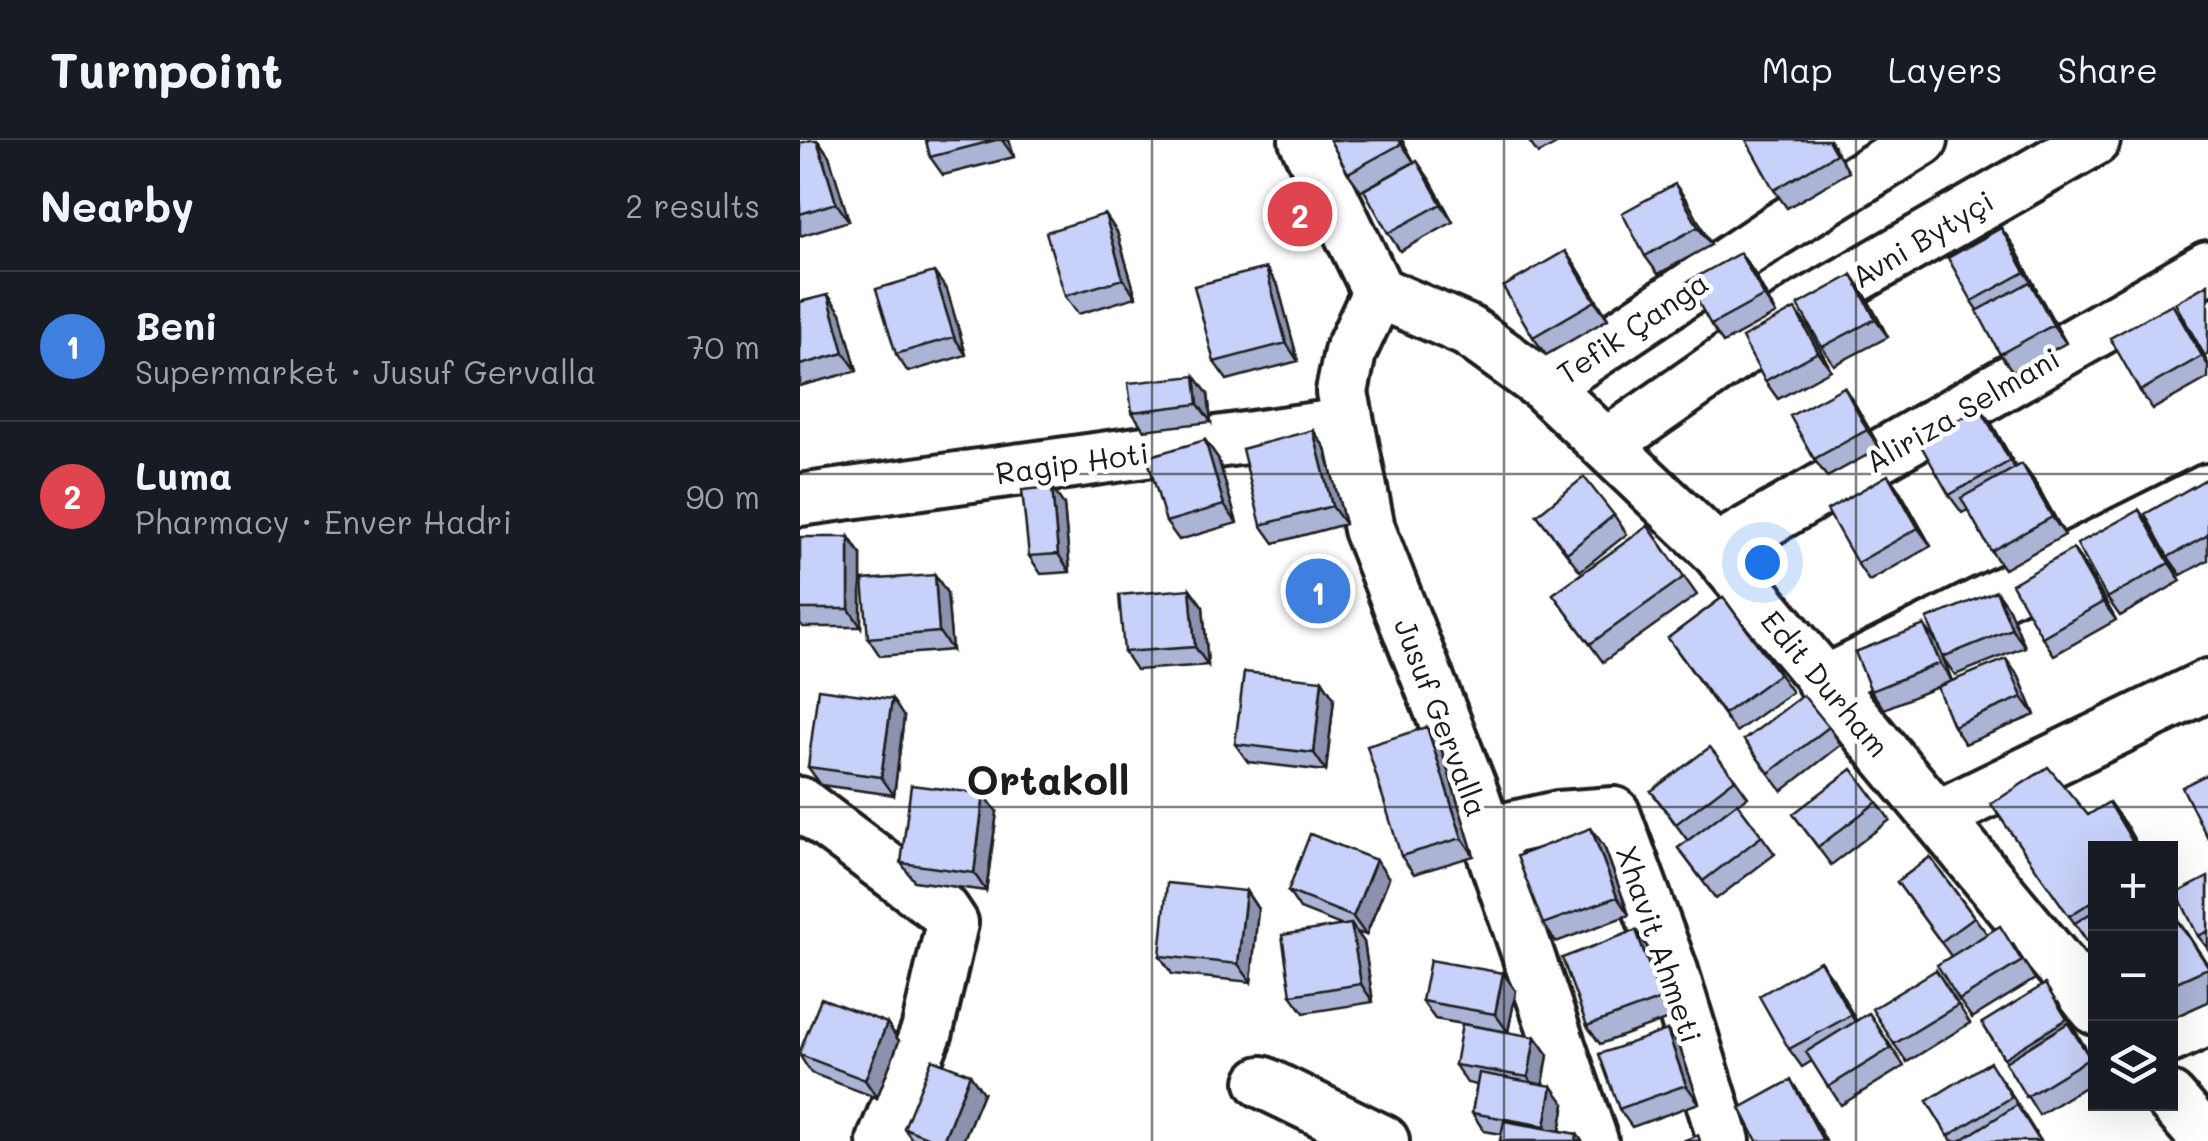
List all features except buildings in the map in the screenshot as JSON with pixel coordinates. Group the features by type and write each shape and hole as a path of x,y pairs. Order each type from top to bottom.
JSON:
{"street":[{"path":"1305,140 1378,292"},
{"name":"Tefik Çanga","path":"1544,386 1774,231 1922,140"},
{"name":"Avni Bytyçi","path":"1606,446 1802,308 2094,140"},
{"name":"Aliriza Selmani","path":"1716,550 2208,267"},
{"name":"Edit Durham","path":"1378,292 1468,330 1544,386 1716,550 2088,998"},
{"name":"Jusuf Gervalla","path":"1378,292 1350,352 1342,392 1345,424 1369,529 1487,833 1592,1141"},
{"name":"Ragip Hoti","path":"800,500 1345,424"},
{"path":"1823,683 2208,490"},
{"path":"1940,816 2208,685"},
{"path":"800,803 944,910 952,923 927,1032 883,1141"},
{"name":"Xhavit Ahmeti","path":"1487,833 1558,817 1614,813 1672,971 1724,1141"},
{"path":"2178,1033 2208,1020"},
{"path":"1262,1082 1383,1141"},
{"path":"2178,1107 2208,1141"}],"place":[{"name":"Luma","path":"1300,214"},
{"name":"Beni","path":"1318,591"}],"district":[{"name":"Ortakoll","path":"1048,779"}]}
